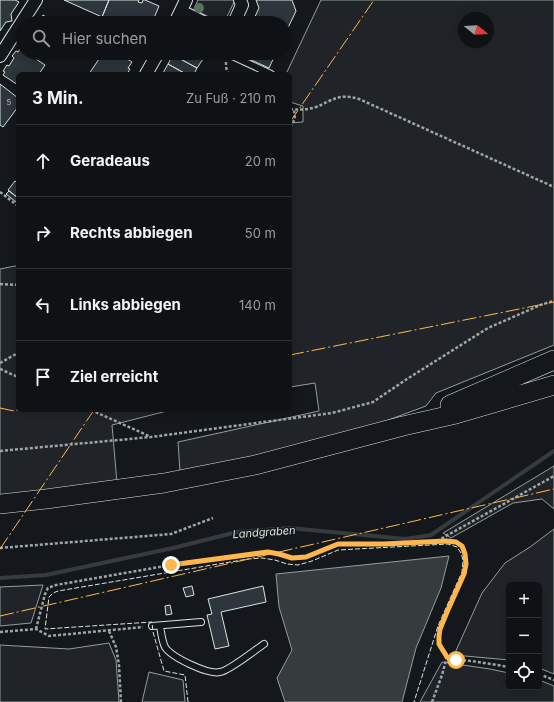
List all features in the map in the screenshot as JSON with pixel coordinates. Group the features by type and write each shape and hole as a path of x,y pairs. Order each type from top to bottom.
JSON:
{"main road":[{"path":"403,426 554,360"},
{"path":"0,504 164,483 255,465 403,426 456,414 554,385"}],"street":[{"path":"26,16 36,0"},
{"path":"178,16 186,0"},
{"path":"237,16 242,5 240,0"},
{"path":"181,11 191,16"},
{"path":"0,56 16,32"},
{"path":"147,72 154,60"}],"lane":[{"path":"241,60 267,72"},
{"path":"152,626 201,622"},
{"path":"160,626 165,647 172,654 184,661 212,672 220,672 227,669 264,644"}],"path":[{"path":"292,124 295,119 294,110 310,108 340,97 351,97 359,99 554,187"},
{"path":"0,192 16,204"},
{"path":"0,284 16,285"},
{"path":"0,451 151,437 332,413 373,402 488,328 543,304 554,301"},
{"path":"0,363 16,354"},
{"path":"0,369 16,376"},
{"path":"95,412 151,437"},
{"path":"436,542 554,476"},
{"path":"0,548 171,534 213,518"},
{"path":"36,630 45,594 48,588 56,585 171,565 268,552 292,558 306,557 338,544 384,544 446,541 456,542 462,546 466,564 464,574 442,624 439,644 447,657 456,660 506,666"},
{"path":"0,632 36,630 49,636 152,626"},
{"path":"109,630 116,647 119,665 121,702"},
{"path":"432,702 442,676 447,657"},
{"path":"542,675 554,680"}],"shaded area":[{"path":"198,0 235,0 227,16 207,16 194,9"},
{"path":"321,0 554,0 554,345 436,393 426,406 364,429 285,450 180,472 178,442 319,411 315,383 292,387 292,123 303,122 303,106 292,103 292,72 287,72"},
{"path":"16,266 16,412 163,412 112,425 117,483 0,496 0,269"},
{"path":"554,466 554,509 542,499 513,503 451,538 443,533"},
{"path":"554,529 554,674 542,669 542,582 506,582 506,660 454,655 482,593 505,563"},
{"path":"449,556 441,588 416,648 402,702 285,702 277,678 292,650 279,607 276,574"},
{"path":"43,585 31,623 0,626 0,587"},
{"path":"109,643 116,660 119,702 0,702 0,645 69,649"},
{"path":"442,662 506,672 506,690 542,690 542,681 554,686 554,702 420,702"},
{"path":"149,672 183,680 185,702 142,702"}],"building":[{"path":"0,0 15,0 19,2 11,14 12,21 6,22 0,31"},
{"path":"64,0 109,0 102,16"},
{"path":"109,0 139,0 138,2 142,3 143,0 145,0 159,6 155,16 102,16"},
{"path":"256,0 292,0 296,11 292,19 292,16 255,16 259,8"},
{"path":"16,51 16,60 38,60 45,65 40,72 16,72 16,84 3,75 5,72 3,71 7,65 9,66 14,58 12,56"},
{"path":"98,60 129,60 132,62 128,68 130,69 128,72 90,72"},
{"path":"170,60 182,60 197,68 195,72 182,72 168,64"},
{"path":"182,60 202,60 197,68"},
{"path":"251,60 273,60 269,68"},
{"path":"168,64 182,72 164,72"},
{"path":"0,84 16,96 16,110 3,127 0,125"},
{"path":"15,181 16,182 16,196 8,190"},
{"path":"9,191 16,196 16,202 6,194"},
{"path":"192,586 194,595 186,597 183,588"},
{"path":"263,586 266,602 221,612 229,646 215,649 207,615 212,614 208,599"},
{"path":"170,605 172,614 166,615 165,606"}],"waterway":[{"name":"Landgraben","path":"0,578 46,575 173,548 237,532 289,528 406,539 431,535 554,451"}],"fence":[{"path":"188,702 185,675 164,671 153,632 152,622 45,629 49,597 58,591 248,559 262,558 298,565 338,550 448,544 457,547 461,553 463,560 462,572 438,626 414,702"}],"power":[{"path":"292,119 374,0"},
{"path":"292,355 554,302"},
{"path":"0,408 16,410"},
{"path":"0,549 93,412"},
{"path":"0,616 554,489"}],"route":[{"path":"171,565 268,552 292,558 306,557 338,544 456,542 462,546 466,564 464,574 440,629 439,644 447,657 456,660"}]}
